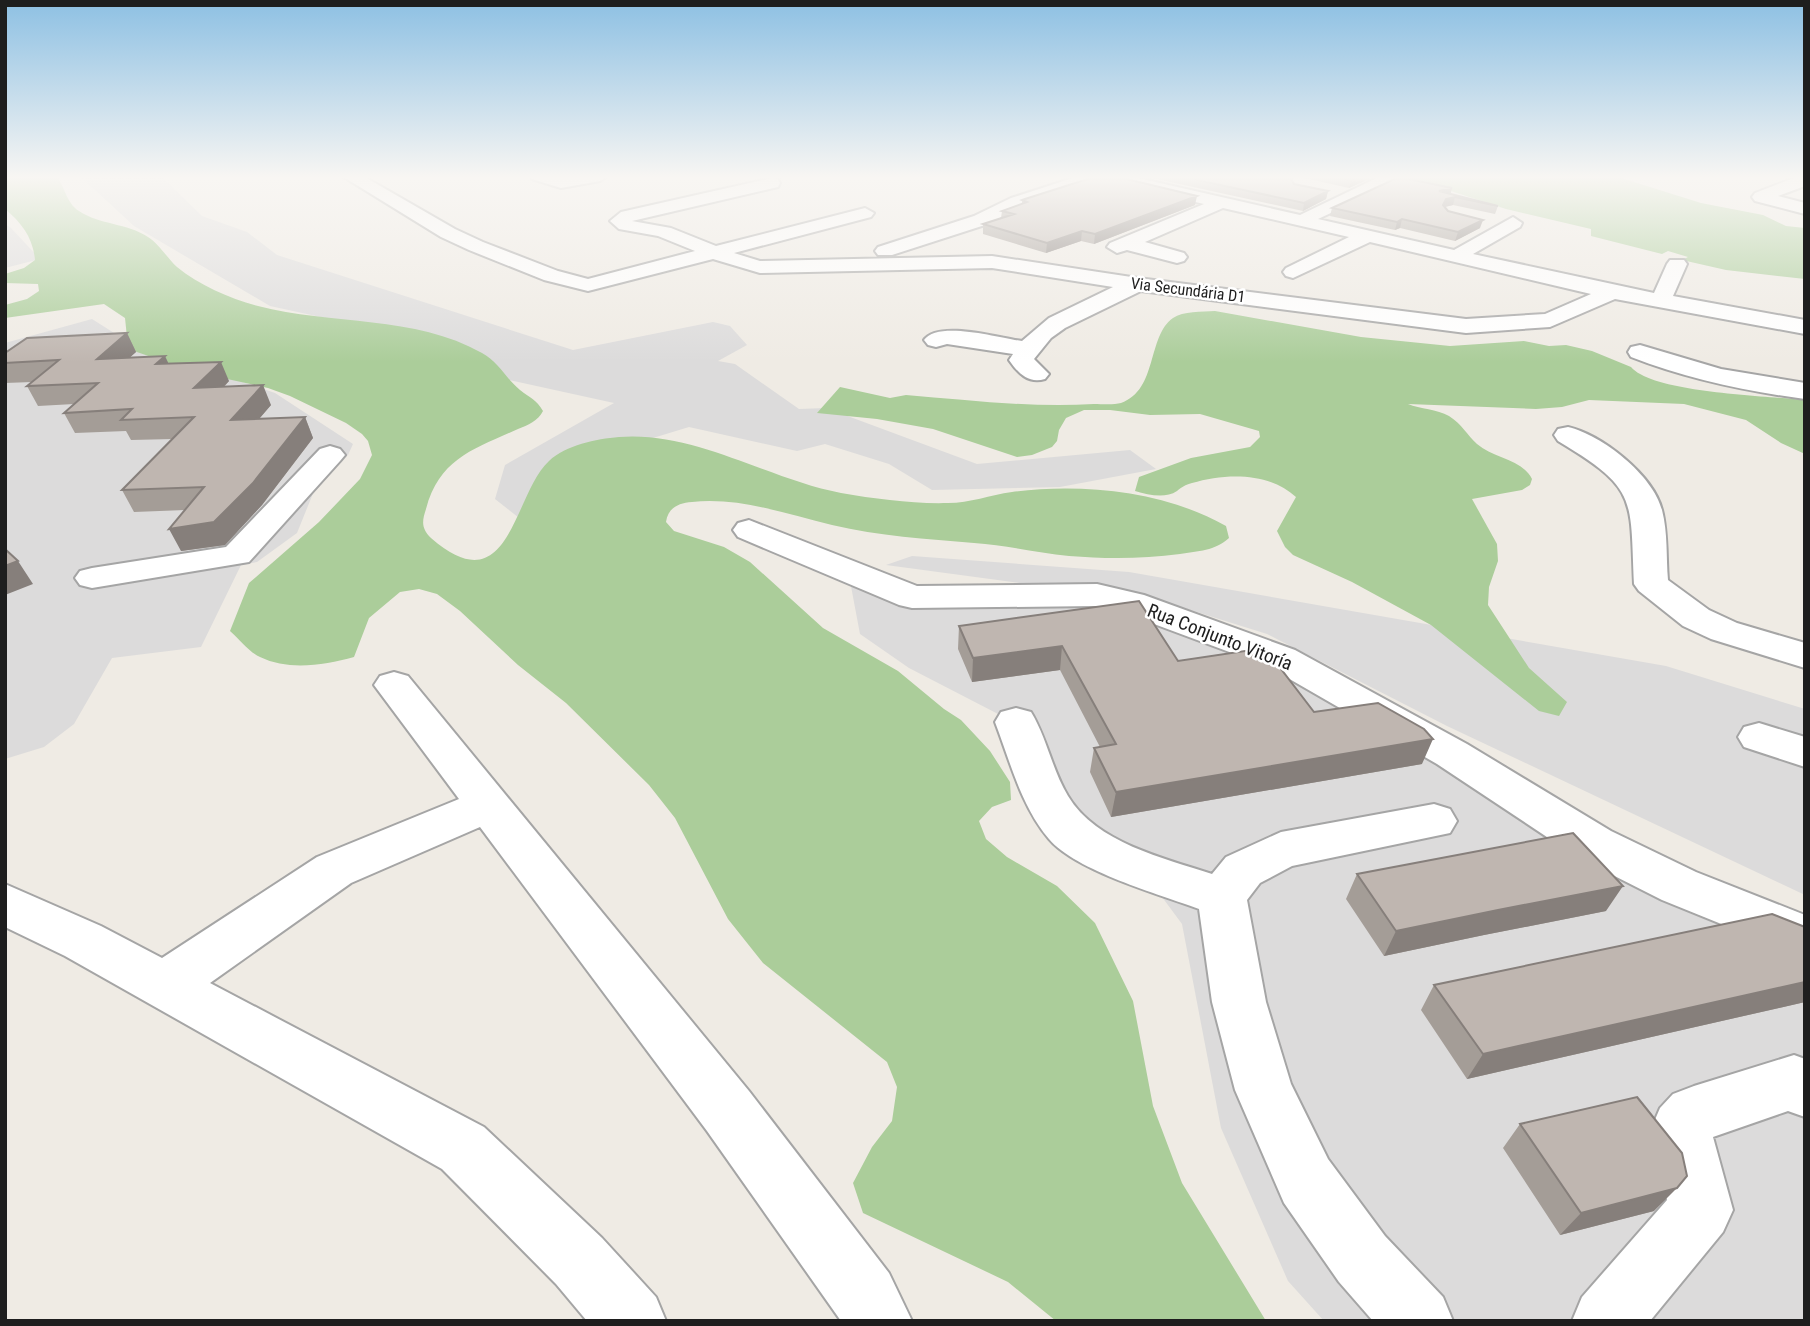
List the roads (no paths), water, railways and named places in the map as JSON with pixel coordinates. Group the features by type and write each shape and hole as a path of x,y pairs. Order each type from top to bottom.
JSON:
{"street":[{"path":"462,238 551,276 587,285 767,238"},
{"name":"Via Secundária D1","path":"676,238 736,262 760,267 992,262 1138,284 1478,326 1550,320 1612,292"},
{"path":"839,265 925,238"},
{"path":"1138,238 1121,245 1177,257"},
{"path":"1305,238 1345,248"},
{"path":"1293,272 1366,238"},
{"path":"1378,238 1612,292 1805,327"},
{"path":"1400,238 1664,294 1805,320"},
{"path":"1462,252 1486,238"},
{"path":"1664,294 1677,264"},
{"path":"1036,374 1021,360 1032,341 1071,315 1138,284"},
{"path":"936,340 944,336 1026,349"},
{"path":"1640,352 1667,363 1712,375 1805,391"},
{"path":"1567,436 1604,455 1636,490 1646,506 1651,584 1696,618 1753,641 1805,656"},
{"path":"92,578 237,555 330,455"},
{"name":"Rua Conjunto Vitoría","path":"749,530 912,597 1097,595 1131,603 1281,657 1452,754 1594,844 1679,887 1805,937"},
{"path":"394,685 728,1111 865,1297 878,1321"},
{"path":"1016,722 1049,804 1068,830 1100,851 1222,897"},
{"path":"1759,737 1805,752"},
{"path":"163,986 334,870 488,805"},
{"path":"1419,1321 1362,1259 1306,1181 1265,1090 1239,1002 1222,897 1243,870 1281,850 1434,821"},
{"path":"5,904 83,941 463,1148 579,1261 632,1321"},
{"path":"1606,1321 1701,1210 1681,1129 1694,1114 1794,1082 1805,1090"}]}
